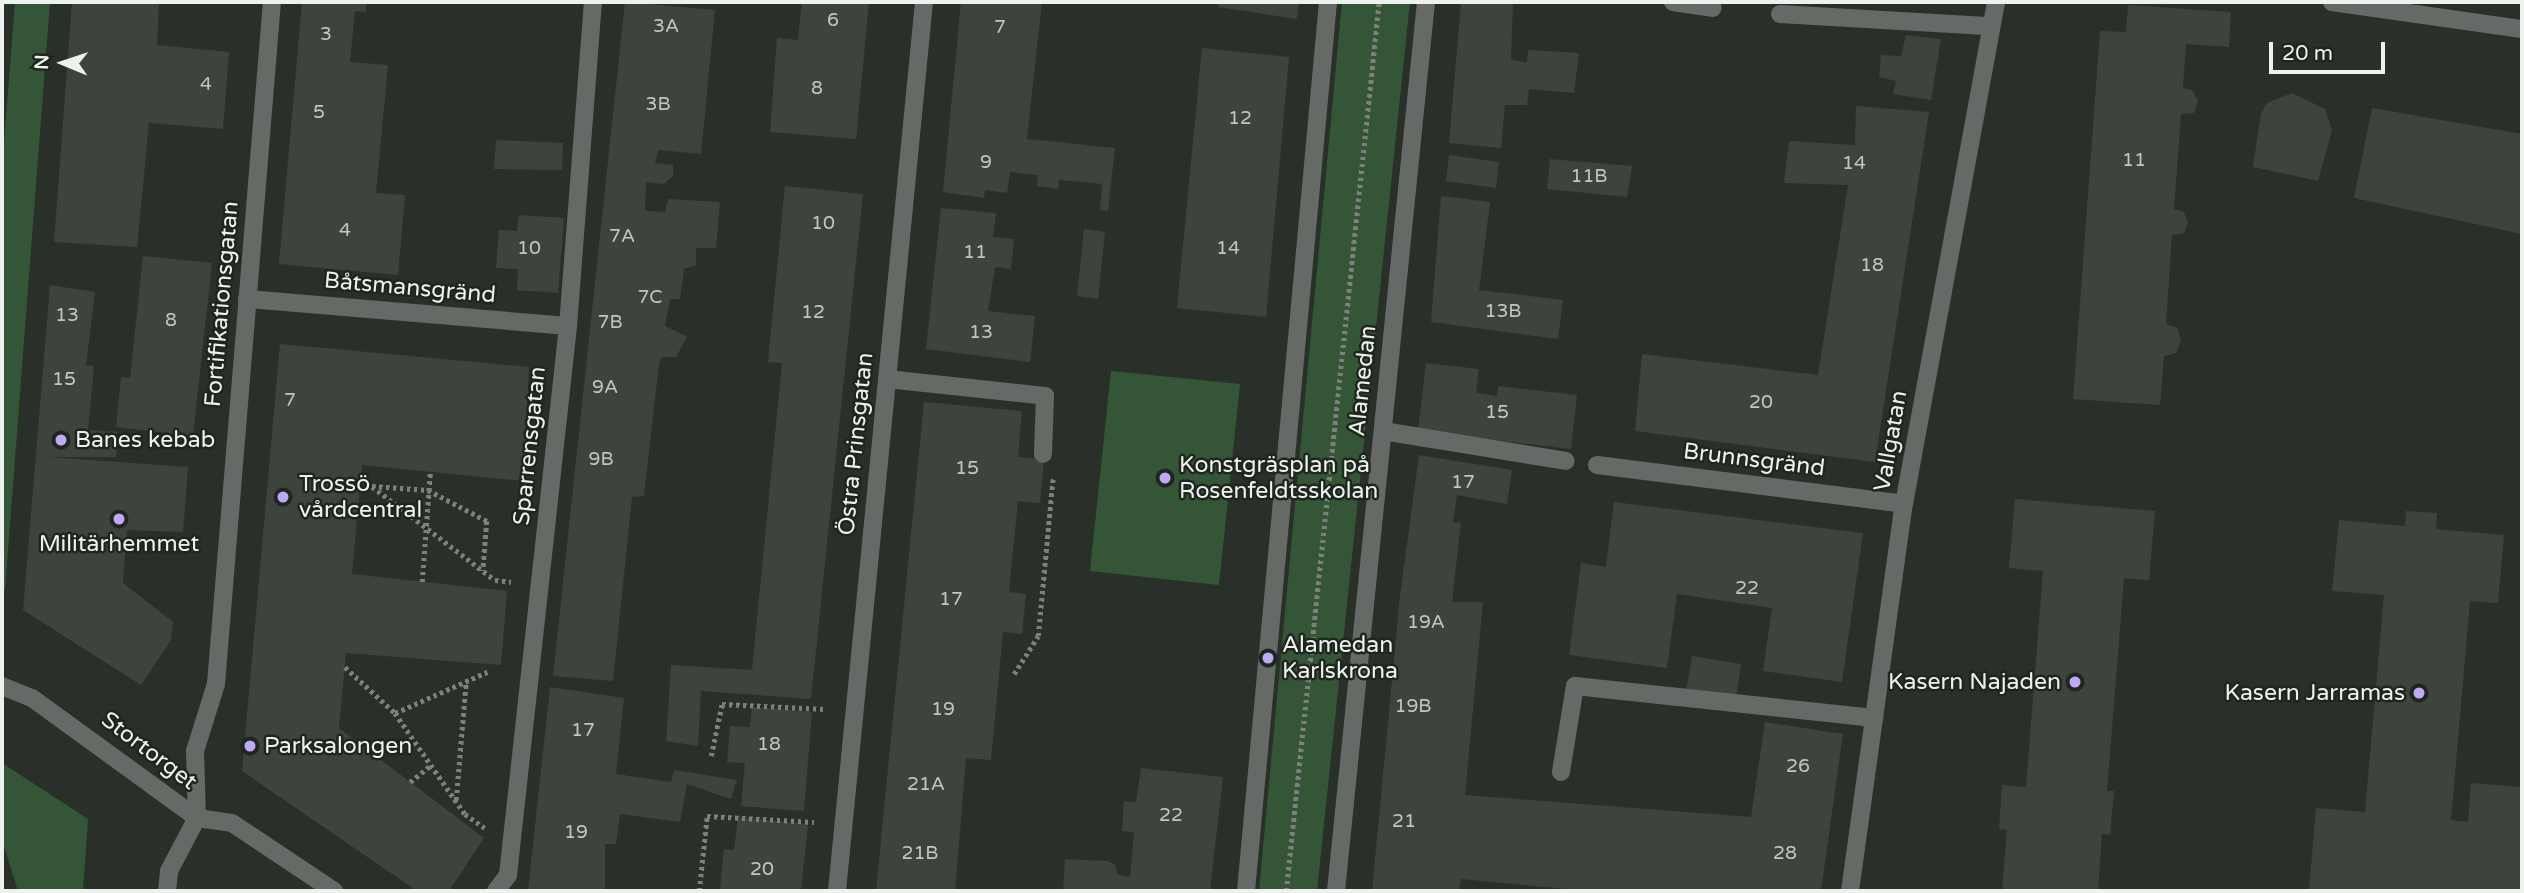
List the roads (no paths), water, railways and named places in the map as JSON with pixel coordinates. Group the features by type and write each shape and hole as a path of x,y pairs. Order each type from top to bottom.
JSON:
{"street":[{"name":"Fortifikationsgatan","path":"197,818 195,751 216,684 272,2"},
{"name":"Sparrensgatan","path":"496,891 508,875 540,585 568,326 593,2"},
{"name":"Östra Prinsgatan","path":"836,891 924,2"},
{"path":"1246,891 1328,2"},
{"name":"Alamedan","path":"1336,891 1426,2"},
{"path":"1673,2 1713,8"},
{"name":"Vallgatan","path":"1850,891 1904,504 1996,2"},
{"path":"2332,2 2522,29"},
{"path":"1780,14 1991,26"},
{"name":"Båtsmansgränd","path":"247,299 568,326"},
{"path":"887,379 1045,396 1043,454"},
{"path":"1383,431 1566,461"},
{"name":"Brunnsgränd","path":"1597,465 1904,504"},
{"name":"Stortorget","path":"2,686 33,698 197,818 169,871 167,891"},
{"path":"1561,772 1575,686 1874,718"},
{"path":"197,818 232,823 334,891"}],"place":[{"name":"Banes kebab","path":"61,440"},
{"name":"Konstgräsplan på Rosenfeldtsskolan","path":"1165,478"},
{"name":"Trossö vårdcentral","path":"283,497"},
{"name":"Militärhemmet","path":"119,519"},
{"name":"Alamedan Karlskrona","path":"1268,658"},
{"name":"Kasern Najaden","path":"2075,682"},
{"name":"Kasern Jarramas","path":"2419,693"},
{"name":"Parksalongen","path":"250,746"}]}
